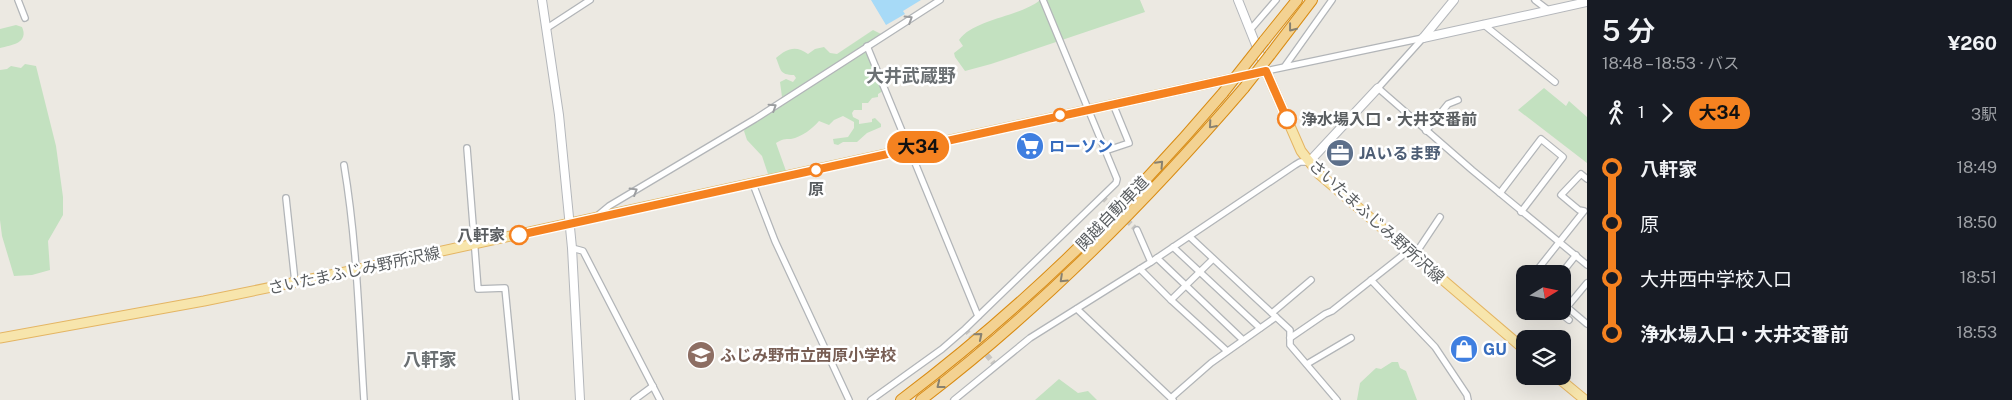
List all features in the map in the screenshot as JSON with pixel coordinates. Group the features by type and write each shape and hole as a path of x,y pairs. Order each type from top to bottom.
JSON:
{"highway":[{"name":"関越自動車道","path":"901,400 997,322 1083,243 1174,149 1223,92 1297,0"},
{"name":"関越自動車道","path":"921,400 997,338 1092,252 1171,170 1244,88 1312,0"}],"main road":[{"name":"さいたまふじみ野所沢線","path":"0,338 356,270 569,225 1087,109 1266,71 1296,140 1308,162 1319,174 1516,342"},
{"path":"1567,385 1585,400"}],"street":[{"path":"18,0 25,18"},
{"path":"542,0 559,115 572,248 580,400"},
{"path":"547,28 590,0"},
{"path":"594,219 609,206 755,119 940,0"},
{"path":"871,400 942,349 1116,183 1117,179 1043,0"},
{"path":"1238,0 1266,71 1587,2"},
{"path":"1250,30 1276,0"},
{"path":"1285,66 1332,0"},
{"path":"954,400 1030,338 1190,237 1295,165 1300,162 1308,162 1378,88 1454,0"},
{"path":"1535,0 1548,10"},
{"path":"1483,24 1554,82"},
{"path":"867,46 978,316"},
{"path":"1378,88 1521,212 1587,265"},
{"path":"1426,131 1448,104 1458,100"},
{"path":"1105,151 1129,143 1113,104"},
{"path":"1500,193 1541,139 1563,157 1521,212"},
{"path":"466,148 478,289 505,288 516,400"},
{"path":"344,165 349,193 356,270 364,400"},
{"path":"1586,211 1579,210 1561,195 1581,174 1587,179"},
{"path":"753,184 774,241 848,400"},
{"path":"286,198 294,282"},
{"path":"1541,265 1558,241 1586,211"},
{"path":"1290,338 1332,311 1411,253 1440,217"},
{"path":"1137,230 1154,260 1243,340"},
{"path":"1190,237 1290,330 1290,345 1333,399"},
{"path":"572,248 583,251 660,400"},
{"path":"1173,248 1260,328"},
{"path":"1568,265 1576,255"},
{"path":"1171,300 1214,259"},
{"path":"1140,269 1171,300 1228,351"},
{"path":"1077,309 1172,399 1228,351 1260,328 1311,280"},
{"path":"1372,280 1435,346 1467,395 1468,400"},
{"path":"1571,303 1585,291 1587,283"},
{"path":"1571,311 1587,324"},
{"path":"1307,364 1351,338"},
{"path":"634,400 653,386"}],"green space":[{"path":"1040,0 1140,0 1145,12 965,71 954,53 963,46 959,40 966,33 975,27 1031,6"},
{"path":"16,25 22,27 24,32 21,40 0,48 0,29"},
{"path":"873,30 881,34 882,40 873,46 868,53 874,75 883,91 878,94 878,97 872,98 868,103 862,103 862,110 854,110 852,113 853,117 859,120 859,124 872,122 872,119 875,118 881,124 881,127 867,133 857,142 843,142 838,145 834,144 833,139 848,137 854,128 854,122 843,116 834,120 829,125 819,121 799,136 776,143 786,171 781,176 769,177 762,156 747,140 744,131 746,127 782,97 780,82 786,79 793,82 796,78 794,75 783,73 776,58 792,49 799,49 808,54 815,49 824,47 830,53 837,54"},
{"path":"25,64 36,66 56,146 63,197 63,215 48,241 50,270 32,275 14,276 2,236 0,220 0,70 11,66 21,68"},
{"path":"1544,88 1566,106 1569,101 1587,117 1587,163 1518,110"},
{"path":"1392,362 1398,362 1400,368 1406,371 1417,400 1357,400 1360,383 1376,368 1381,369"},
{"path":"1059,379 1078,393 1088,391 1097,400 1035,400"}],"water":[{"path":"871,0 921,0 903,11 905,14 886,25"}],"tunnel":[{"path":"1102,197 1137,230"},
{"path":"965,329 996,366"}],"bus line":[{"name":"大34","path":"519,235 1266,71 1287,119"}],"place":[{"name":"浄水場入口・大井交番前","path":"1287,119"},
{"name":"ローソン","path":"1030,146"},
{"name":"JAいるま野","path":"1340,153"},
{"name":"原","path":"816,170"},
{"name":"八軒家","path":"519,235"},
{"name":"GU","path":"1464,349"},
{"name":"ふじみ野市立西原小学校","path":"701,355"}],"district":[{"name":"大井武蔵野","path":"911,76"},
{"name":"八軒家","path":"430,360"}]}
